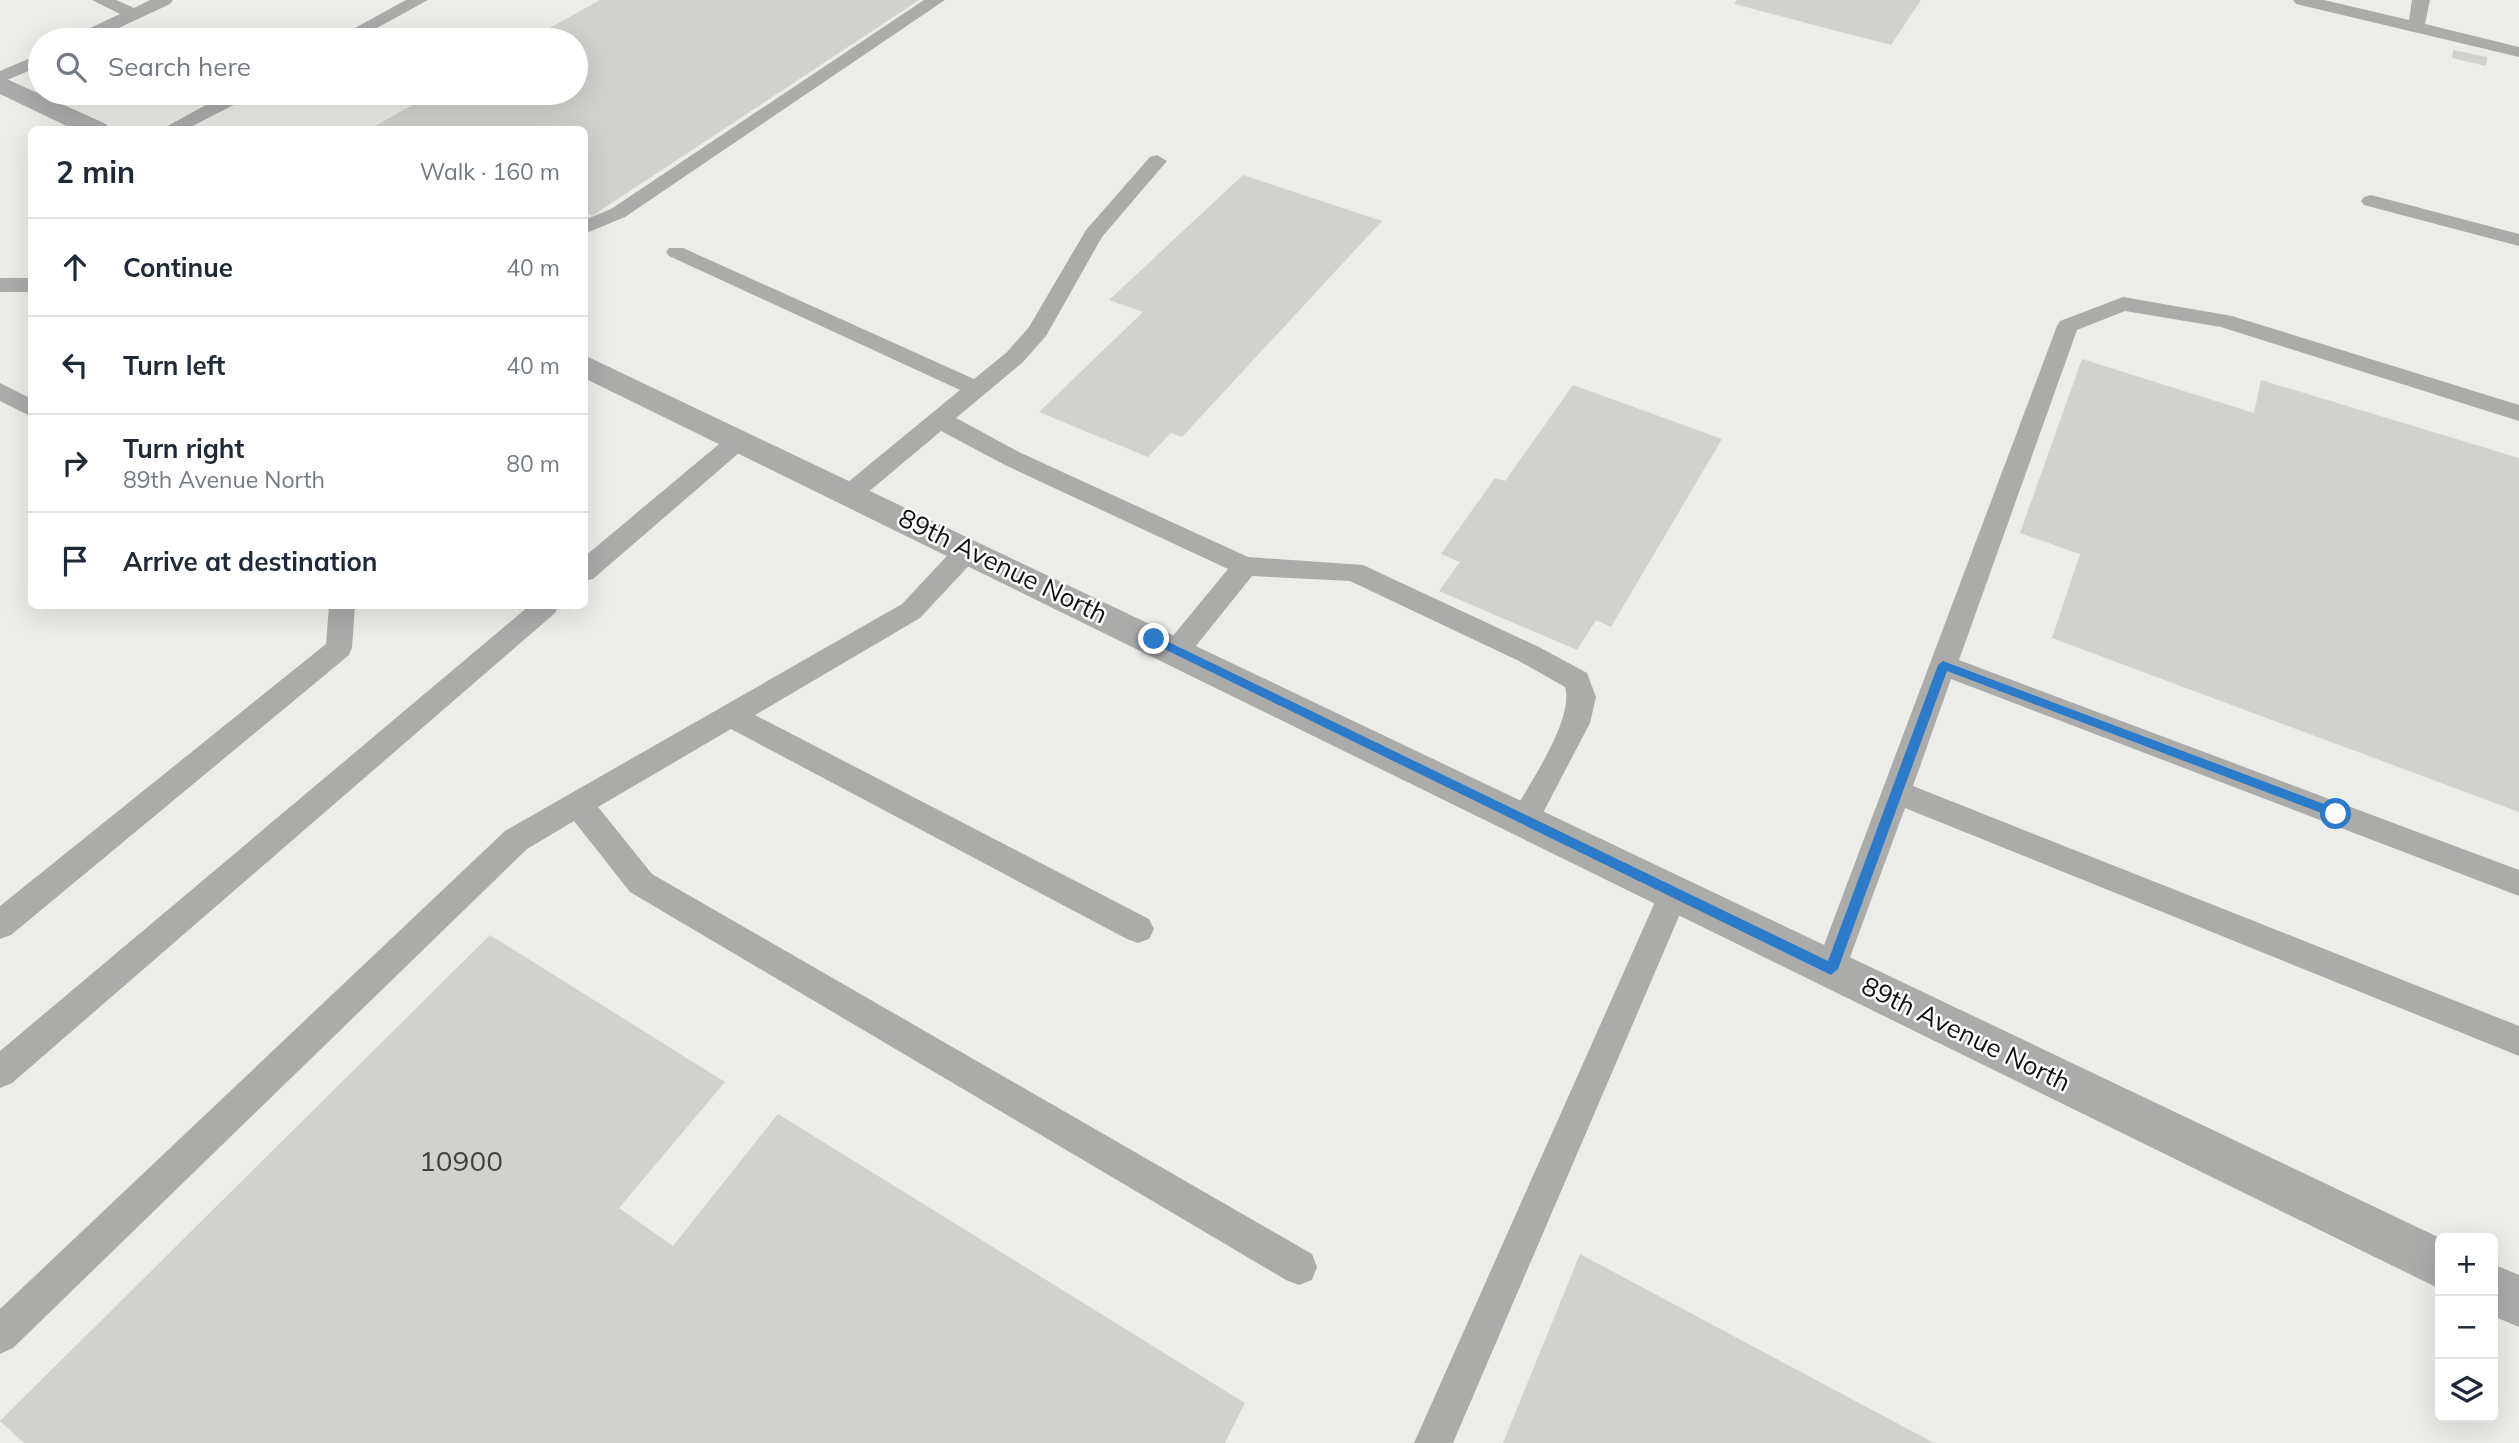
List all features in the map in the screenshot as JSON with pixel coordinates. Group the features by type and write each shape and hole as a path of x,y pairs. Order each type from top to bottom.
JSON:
{"street":[{"path":"0,84 28,97"},
{"path":"44,105 89,126"},
{"name":"89th Avenue North","path":"588,367 2435,1262"},
{"path":"2498,1292 2519,1302"}],"lane":[{"path":"101,0 134,14"},
{"path":"104,28 164,0"},
{"path":"365,28 419,0"},
{"path":"588,226 618,213 936,0"},
{"path":"2302,0 2519,52"},
{"path":"2416,28 2421,0"},
{"path":"0,78 28,65"},
{"path":"177,126 218,105"},
{"path":"851,493 1015,357 1038,331 1093,234 1157,161"},
{"path":"2371,201 2519,240"},
{"path":"676,252 977,389"},
{"path":"0,285 28,285"},
{"path":"1831,969 2068,326 2123,304 2224,321 2519,413"},
{"path":"0,391 28,407"},
{"path":"940,420 1013,459 1245,566 1354,572 1529,654 1577,681 1582,697 1576,723 1524,821"},
{"path":"588,569 739,440"},
{"path":"0,1335 516,840 911,611 968,550"},
{"path":"1177,650 1245,566"},
{"path":"0,925 339,648 342,609"},
{"path":"0,1072 542,609"},
{"path":"1943,665 2519,883"},
{"path":"731,716 1138,929"},
{"path":"1897,792 2519,1041"},
{"path":"578,804 641,883 1299,1267"},
{"path":"1433,1443 1674,893"}],"building":[{"path":"600,0 919,0 592,216 588,214 588,126 375,126 413,105 588,105 588,28 550,28"},
{"path":"1737,0 1921,0 1891,45 1734,4"},
{"path":"2453,50 2487,57 2486,66 2452,58"},
{"path":"1243,175 1382,221 1182,437 1171,433 1148,457 1039,412 1143,312 1109,300"},
{"path":"2082,359 2254,413 2261,380 2519,458 2519,812 2052,638 2080,554 2020,533"},
{"path":"1573,385 1722,439 1611,627 1596,620 1577,650 1439,591 1460,562 1441,554 1495,478 1505,481"},
{"path":"490,935 725,1082 619,1208 673,1246 778,1114 1245,1403 1225,1443 24,1443 0,1421"},
{"path":"1580,1254 1934,1443 1503,1443"}],"route":[{"path":"1154,639 1831,969 1943,665 2336,814"}]}
